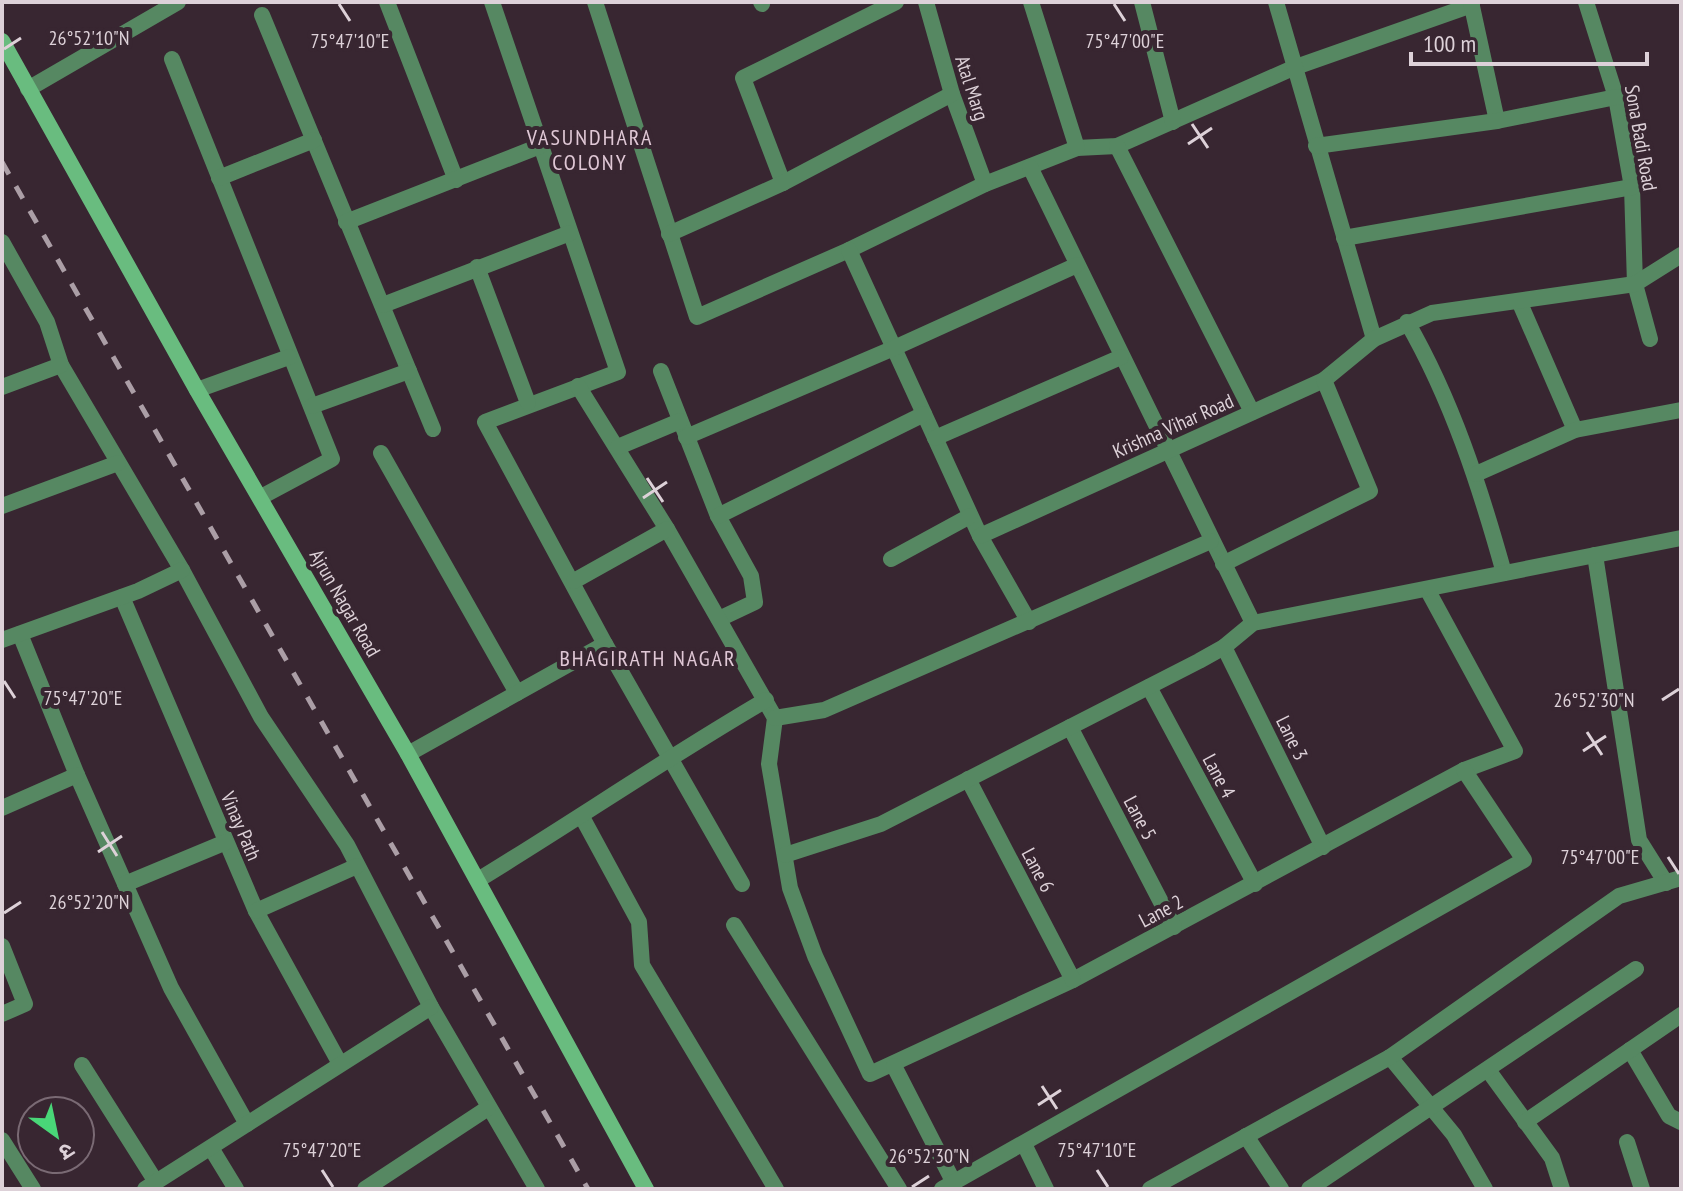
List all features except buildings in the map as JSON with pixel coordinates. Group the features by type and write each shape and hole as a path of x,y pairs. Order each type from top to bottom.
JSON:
{"street":[{"path":"28,89 178,2"},
{"path":"387,2 456,180"},
{"path":"492,2 618,372 528,403 485,422 574,581 605,644 742,884"},
{"path":"595,2 697,317 849,250 985,184 1077,148 1117,146 1293,68 1472,4 1497,121"},
{"path":"783,183 743,78 896,2"},
{"name":"Atal Marg","path":"926,2 952,94 985,184"},
{"path":"1031,2 1077,148"},
{"path":"1142,2 1173,122"},
{"path":"1276,2 1374,339"},
{"name":"Sona Badi Road","path":"1586,2 1616,97 1632,187 1635,284 1650,339"},
{"path":"262,15 433,429"},
{"name":"Ajrun Nagar Road","path":"2,41 197,390 408,754 646,1189"},
{"path":"172,59 332,459 261,497"},
{"path":"669,234 783,183 952,94"},
{"path":"1316,146 1497,121 1616,97"},
{"path":"219,178 314,140"},
{"path":"346,222 540,146"},
{"path":"1117,146 1252,412"},
{"path":"1030,167 1166,452 1253,623"},
{"path":"1344,238 1632,187"},
{"path":"383,305 570,233"},
{"path":"2,242 47,322 61,365 182,570 261,717 357,866 431,1007 537,1189"},
{"path":"849,250 970,516 1029,622"},
{"name":"Krishna Vihar Road","path":"980,536 1324,380 1374,339 1407,322 1432,313 1635,284 1681,255"},
{"path":"686,437 1077,265"},
{"path":"477,267 528,403"},
{"path":"1519,301 1575,430"},
{"path":"1407,322 1425,353 1476,474 1504,573"},
{"path":"197,390 289,357"},
{"path":"935,438 1121,357"},
{"path":"2,387 61,365"},
{"path":"312,406 409,371"},
{"path":"661,371 718,516 751,576 755,602 719,619"},
{"path":"1223,564 1370,491 1324,380"},
{"path":"578,386 667,529 775,718 769,764 785,855 881,824 1224,647 1253,623 1681,538"},
{"path":"1476,474 1575,430 1681,410"},
{"path":"718,516 924,414"},
{"path":"618,447 680,421"},
{"path":"381,453 517,693"},
{"path":"2,506 118,463"},
{"path":"891,559 970,516"},
{"path":"574,581 667,529"},
{"path":"775,718 824,710 1211,541"},
{"path":"1157,1187 1390,1057 1619,896 1673,880 1639,840 1595,555"},
{"path":"2,640 122,597 182,570"},
{"name":"Lane 2","path":"785,855 790,888 815,956 870,1074 894,1066 1073,980 1464,770 1515,751 1427,589"},
{"name":"Vinay Path","path":"122,597 256,911 339,1062"},
{"path":"20,634 77,775 171,988 247,1124"},
{"path":"408,754 605,644"},
{"name":"Lane 3","path":"1224,647 1323,847"},
{"name":"Lane 4","path":"1149,687 1255,884"},
{"path":"478,880 582,817 669,756 766,700"},
{"name":"Lane 5","path":"1070,727 1174,927"},
{"path":"894,1066 948,1185 1524,860 1464,770"},
{"path":"2,808 77,775"},
{"name":"Lane 6","path":"968,779 1073,980"},
{"path":"582,817 639,922 642,965 776,1189"},
{"path":"125,884 226,842"},
{"path":"256,911 357,866"},
{"path":"734,925 899,1189"},
{"path":"2,946 25,1004 2,1014"},
{"path":"1309,1189 1636,969"},
{"path":"82,1065 150,1186 339,1062 431,1007"},
{"path":"1525,1122 1681,1015"},
{"path":"1630,1050 1669,1116 1681,1122"},
{"path":"1390,1057 1461,1146 1485,1189"},
{"path":"1488,1070 1552,1158 1562,1189"},
{"path":"365,1189 393,1174 488,1108"},
{"path":"1246,1136 1281,1189"},
{"path":"2,1140 33,1189"},
{"path":"1627,1142 1642,1189"},
{"path":"1024,1144 1046,1189"},
{"path":"211,1148 236,1189"},
{"path":"393,1174 401,1189"}],"railway":[{"path":"2,162 588,1189"}],"district":[{"name":"VASUNDHARA COLONY","path":"590,150"},
{"name":"BHAGIRATH NAGAR","path":"648,658"}]}
